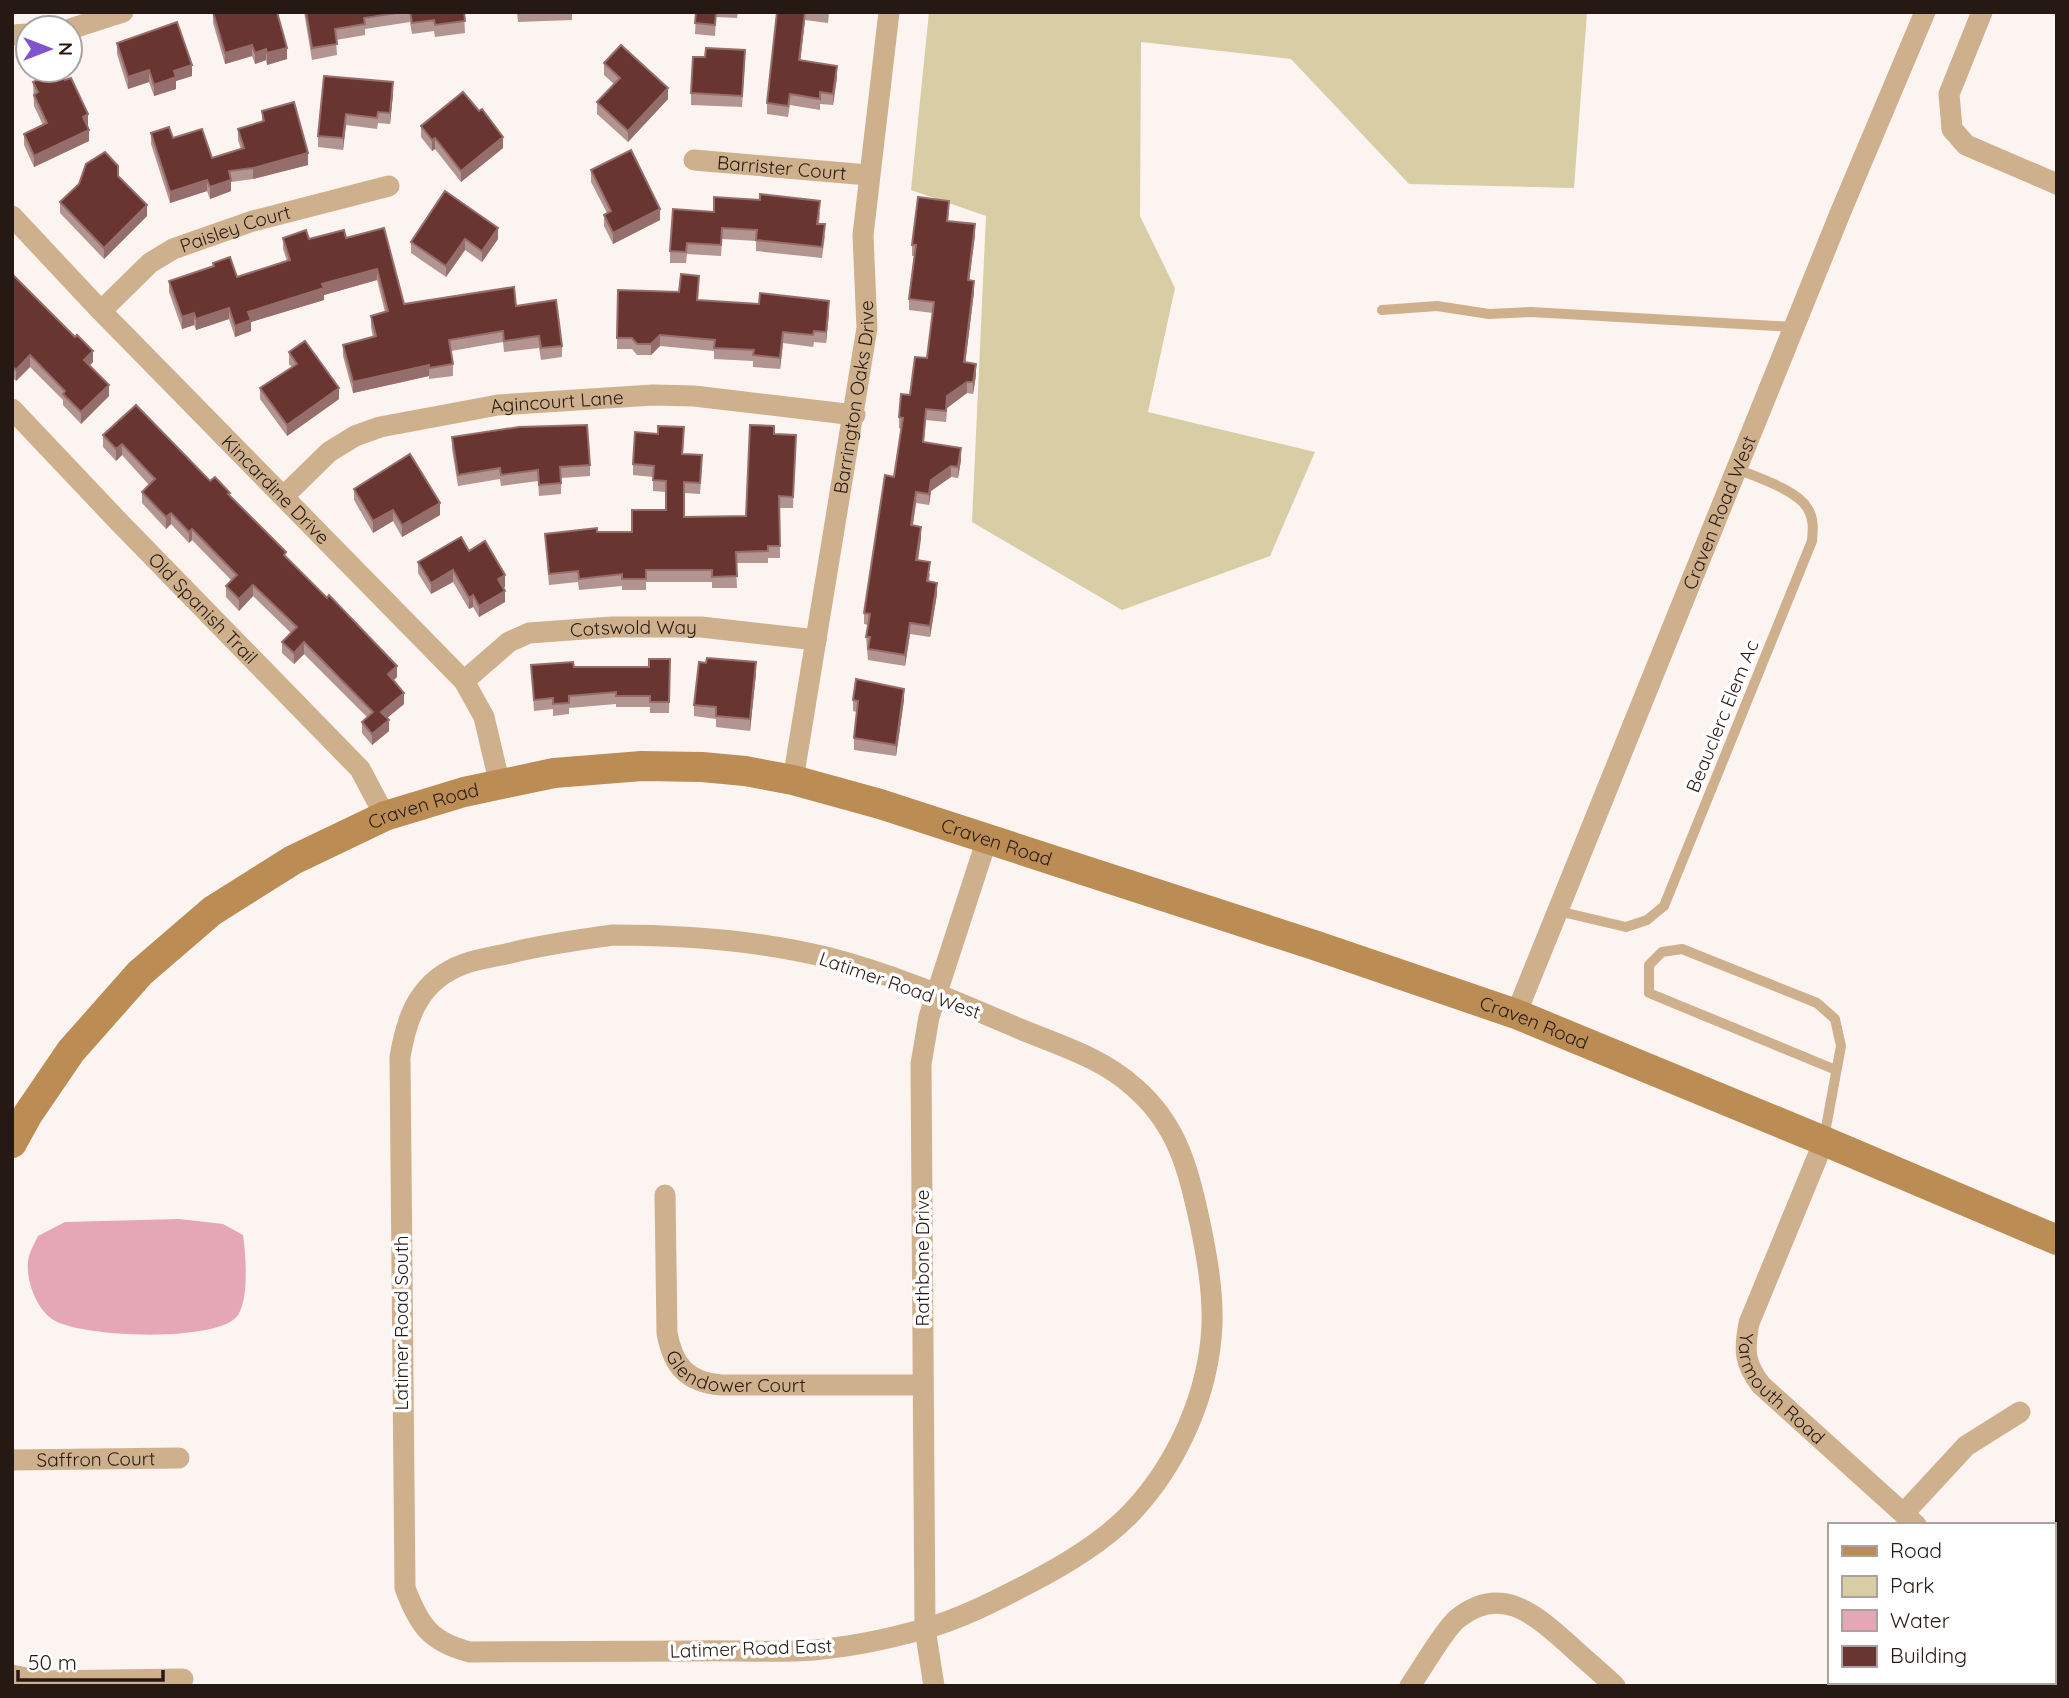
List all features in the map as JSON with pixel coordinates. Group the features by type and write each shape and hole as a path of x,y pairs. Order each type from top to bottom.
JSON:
{"street":[{"path":"84,25 123,12"},
{"name":"Barrington Oaks Drive","path":"793,780 855,415 867,328 863,235 889,12"},
{"name":"Craven Road West","path":"1516,1014 1925,12"},
{"path":"1982,12 1948,94 1952,129 1966,145 2057,184"},
{"name":"Barrister Court","path":"694,160 868,176"},
{"name":"Paisley Court","path":"101,311 150,263 173,249 253,221 390,186"},
{"name":"Kincardine Drive","path":"12,216 101,311 464,681 484,717 500,785"},
{"name":"Agincourt Lane","path":"284,496 329,452 355,436 380,427 498,405 640,396 694,396 855,415"},
{"name":"Old Spanish Trail","path":"12,409 360,769 385,816"},
{"name":"Cotswold Way","path":"464,681 509,642 529,633 612,627 701,627 816,640"},
{"name":"Craven Road","path":"12,1143 28,1114 71,1051 140,974 212,911 293,860 385,816 464,792 554,773 642,766 702,767 793,780 880,804 1317,946 1516,1014 2057,1240"},
{"name":"Rathbone Drive","path":"934,1686 925,1629 921,1064 925,1030 987,839"},
{"name":"Latimer Road West","path":"413,1008 426,990 443,974 464,964 548,944 612,935 685,936 754,943 828,958 936,993 1102,1064 1135,1087 1159,1114 1178,1142 1189,1173 1209,1266 1212,1325"},
{"name":"Latimer Road South","path":"413,1008 405,1026 400,1057 405,1588 415,1615 429,1632"},
{"name":"Yarmouth Road","path":"1824,1141 1749,1323 1745,1348 1750,1371 1761,1385 1910,1519"},
{"name":"Glendower Court","path":"665,1195 669,1347 685,1372 695,1380 721,1385 923,1385"},
{"name":"Latimer Road East","path":"429,1632 449,1647 470,1652 814,1650 880,1640 925,1629 983,1607 1045,1576 1100,1540 1131,1513 1173,1456 1192,1414 1203,1381 1212,1325"},
{"path":"1910,1519 1966,1446 2020,1412"},
{"name":"Saffron Court","path":"12,1461 179,1458"},
{"path":"1410,1686 1455,1620 1476,1607 1500,1604 1519,1607 1535,1615 1615,1686"},
{"path":"12,1675 40,1681 184,1679"}],"lane":[{"path":"1382,310 1437,306 1489,314 1531,312 1795,327"},
{"name":"Beauclerc Elem Ac","path":"1558,911 1626,927 1647,920 1664,906 1730,744 1812,541 1813,522 1807,506 1788,491 1737,469"},
{"path":"1824,1141 1836,1070 1840,1046 1835,1020 1817,1003 1682,949 1662,952 1649,965 1649,993 1836,1070"}],"green space":[{"path":"929,12 1587,12 1574,188 1409,184 1291,59 1141,42 1140,216 1175,288 1148,412 1315,452 1270,556 1122,610 972,522 986,216 911,190"}],"water":[{"path":"179,1219 223,1224 243,1235 246,1265 244,1298 238,1315 226,1324 178,1334 148,1335 90,1330 52,1319 36,1299 28,1264 38,1236 65,1222"}],"building":[{"path":"213,12 277,12 287,48 267,53 266,49 255,53 252,45 225,53"},
{"path":"306,12 403,12 364,18 365,24 335,29 337,44 312,48"},
{"path":"410,12 464,12 465,21 435,25 434,20 412,23"},
{"path":"696,12 716,12 715,25 695,23"},
{"path":"777,12 805,12 799,60 837,66 833,94 820,92 820,99 790,94 788,106 767,103"},
{"path":"177,22 192,65 174,71 176,77 154,85 149,70 128,77 117,43"},
{"path":"621,45 668,88 628,131 597,102 620,78 604,63"},
{"path":"706,48 745,50 742,96 691,93 693,57 705,57"},
{"path":"324,76 393,82 390,113 378,112 377,118 346,114 343,138 318,136"},
{"path":"34,84 74,84 88,114 83,117 89,130 34,156 24,134 47,123 34,95 38,92"},
{"path":"463,92 479,111 482,109 503,137 461,171 435,138 432,140 421,126"},
{"path":"294,102 308,153 253,168 229,171 231,180 210,187 207,180 170,192 151,133 169,127 173,138 202,129 212,158 244,148 238,129 264,121 262,111"},
{"path":"631,150 660,209 613,233 604,215 611,211 591,170"},
{"path":"105,152 118,166 118,176 147,205 104,248 60,202 79,184 86,164"},
{"path":"445,191 498,228 482,251 465,239 446,266 411,242"},
{"path":"760,194 820,201 817,224 825,224 822,247 756,240 757,230 722,228 721,245 687,243 686,252 670,251 673,209 714,212 714,197 760,200"},
{"path":"918,197 949,201 947,221 975,224 968,280 974,281 964,362 976,364 973,382 967,382 947,396 946,411 926,409 923,442 961,448 958,467 951,466 931,480 929,494 916,492 911,525 921,527 916,560 930,562 927,581 937,583 930,626 910,623 905,655 868,649 870,637 866,637 870,614 864,613 885,475 894,477 903,418 899,417 901,394 910,395 915,357 927,358 934,302 909,299 916,245 912,245"},
{"path":"384,228 404,304 514,287 516,306 556,300 562,346 541,348 539,336 504,341 503,331 449,340 453,364 429,368 429,365 353,382 343,345 376,336 371,316 388,311 377,269 322,284 324,288 248,312 251,320 235,326 229,308 196,319 194,313 182,317 169,281 214,266 213,263 230,257 237,277 290,260 283,238 306,230 309,239 344,230 346,238"},
{"path":"12,274 75,337 77,335 93,351 84,360 109,385 81,412 30,355 16,370 12,366"},
{"path":"681,274 699,276 697,300 759,304 760,293 829,301 826,332 814,331 813,335 783,332 780,358 753,355 754,350 714,348 715,340 660,335 651,344 637,344 632,338 617,338 618,290 679,292"},
{"path":"305,341 339,388 287,425 260,388 297,364 289,352"},
{"path":"136,405 210,481 215,477 230,493 228,494 286,552 284,555 327,598 329,595 397,666 388,674 404,693 381,712 389,720 372,734 362,722 373,712 304,642 294,653 282,642 297,627 253,585 239,599 226,586 237,575 192,529 189,532 171,513 166,517 142,492 155,479 122,444 116,449 103,435"},
{"path":"587,425 590,465 560,467 561,483 539,485 538,470 501,475 500,468 458,475 452,437 519,427"},
{"path":"750,425 774,426 774,434 796,435 793,497 779,496 780,546 768,546 768,551 736,552 737,576 712,577 712,570 646,570 646,579 622,579 622,574 579,579 578,571 549,574 545,534 597,528 597,532 632,532 632,510 666,510 666,481 653,480 654,466 633,464 635,432 658,434 658,426 684,427 682,454 702,455 700,483 684,482 684,517 746,516"},
{"path":"410,454 440,503 402,525 393,510 373,521 354,489"},
{"path":"461,537 469,551 485,541 505,575 498,579 505,591 479,606 473,595 469,598 453,570 431,583 418,562"},
{"path":"707,658 756,662 750,719 716,716 716,707 694,705 699,662 706,663"},
{"path":"649,659 670,659 669,702 650,702 650,696 616,696 616,692 569,696 569,703 553,704 553,698 534,700 531,665 573,662 574,667 649,667"},
{"path":"856,679 904,689 896,745 854,738 858,701 853,700"}]}
